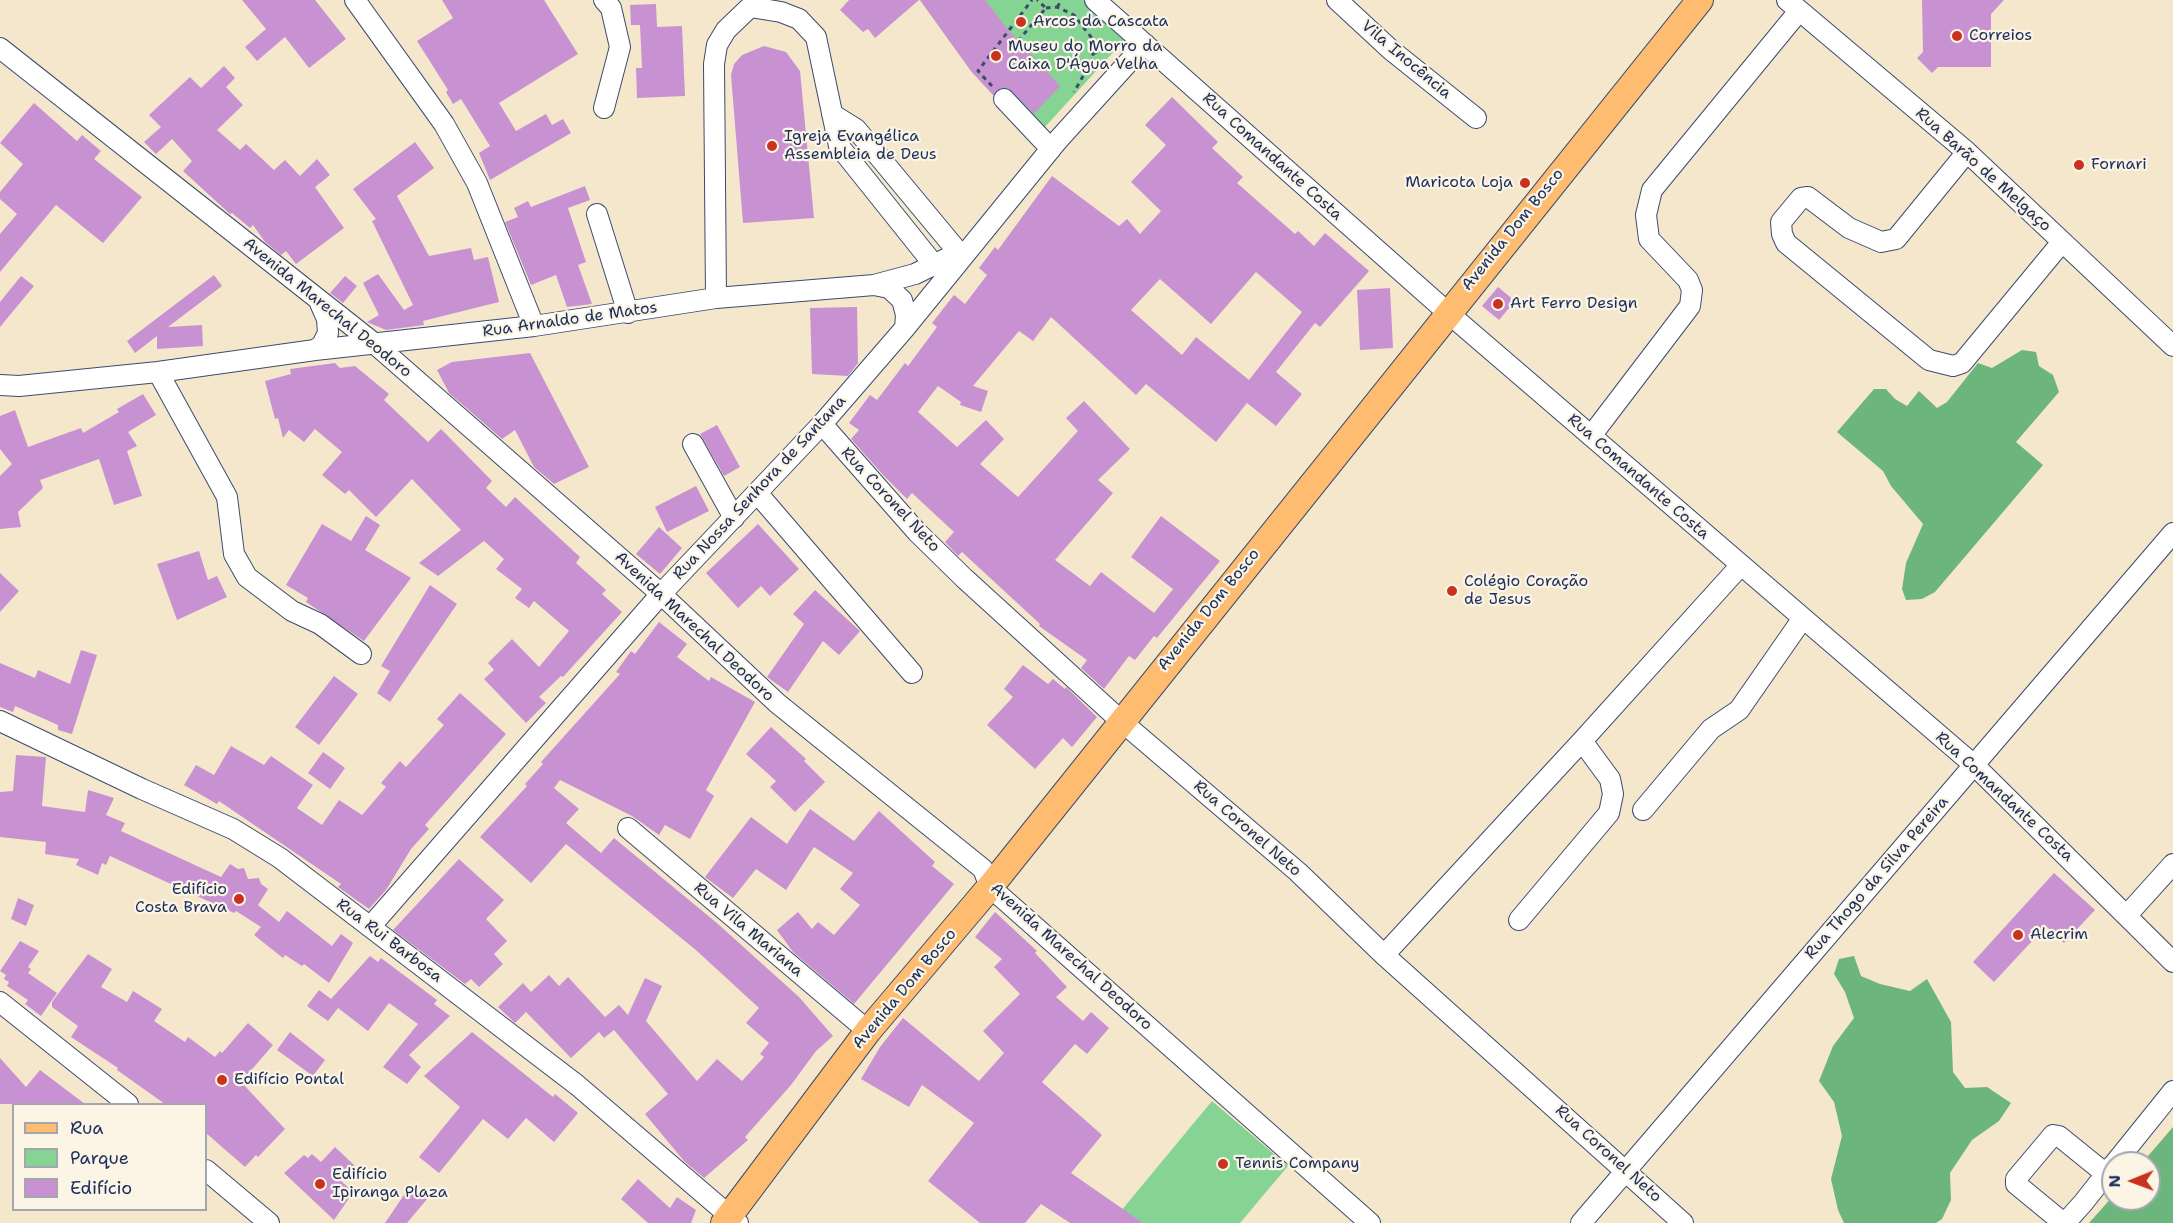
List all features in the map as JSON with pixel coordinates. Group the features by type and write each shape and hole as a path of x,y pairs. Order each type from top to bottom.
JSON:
{"main road":[{"name":"Avenida Dom Bosco","path":"731,1220 868,1031 990,887 1447,312 1700,0"}],"street":[{"path":"354,0 444,124 471,173 534,326"},
{"path":"604,0 611,8 620,47 604,108"},
{"name":"Rua Comandante Costa","path":"1095,0 1447,312 1974,765 2173,962"},
{"name":"Vila Inocência","path":"1337,0 1391,50 1476,118"},
{"path":"1591,436 1690,306 1692,290 1688,280 1649,239 1646,215 1652,190 1793,6"},
{"name":"Rua Barão de Melgaço","path":"1793,6 1967,152 2173,346"},
{"path":"716,298 714,64 717,45 726,30 750,7 781,12 799,19 816,37 839,146 935,266"},
{"name":"Rua Nossa Senhora de Santana","path":"370,927 661,594 822,424 905,328 966,248 1050,149 1145,45"},
{"name":"Avenida Marechal Deodoro","path":"0,48 320,303 375,344 661,594 777,703 983,868 990,887 1370,1223"},
{"path":"1004,99 1050,149"},
{"path":"832,114 856,129 966,248"},
{"path":"1967,152 1896,239 1881,242 1849,228 1808,197 1801,198 1781,222 1782,234 1786,243 1929,360 1953,366 1962,363 2062,242"},
{"path":"597,214 628,313"},
{"name":"Rua Arnaldo de Matos","path":"0,393 9,386 158,372 315,350 534,326 716,298 874,285 935,266 966,248"},
{"path":"874,285 889,288 902,300 906,315 905,328"},
{"path":"315,350 322,345 328,333 327,319 320,303"},
{"path":"158,372 227,497 234,554 248,577 292,611 320,624 361,654"},
{"name":"Rua Coronel Neto","path":"822,424 917,532 1120,721 1298,872 1384,955 1683,1223"},
{"path":"693,444 734,518"},
{"path":"758,494 912,673"},
{"name":"Rua Thogo da Silva Pereira","path":"1581,1223 2173,533"},
{"path":"1384,955 1741,565"},
{"path":"1643,810 1711,729 1739,710 1803,618"},
{"name":"Rua Rui Barbosa","path":"0,721 142,789 233,829 280,858 577,1085 731,1220"},
{"path":"1519,920 1609,813 1613,794 1610,779 1582,741"},
{"name":"Rua Vila Mariana","path":"628,828 868,1031"},
{"path":"2127,915 2173,864"},
{"path":"0,1002 127,1103"},
{"path":"2124,1151 2173,1091"},
{"path":"2053,1136 2059,1136 2111,1167 2066,1222 2061,1221 2016,1184 2016,1179 2053,1136"},
{"path":"207,1171 269,1223"}],"path":[{"path":"1004,99 978,71 1032,0"},
{"path":"1037,0 1046,8"},
{"path":"1057,7 1062,0"},
{"path":"1018,40 1046,8 1057,7 1074,15 1088,32 1093,54"},
{"path":"1073,94 1093,54 1118,42"}],"green space":[{"path":"920,0 1085,0 1127,37 1034,139 971,71"},
{"path":"2022,350 2036,352 2039,366 2053,375 2059,392 2016,442 2043,465 1935,592 1922,599 1906,600 1902,589 1906,563 1923,524 1891,486 1883,471 1837,432 1874,389 1886,389 1895,399 1907,406 1919,391 1937,408 1947,402 1978,363 1992,368"},
{"path":"1854,956 1861,976 1880,984 1910,991 1927,979 1951,1022 1953,1072 1965,1088 1987,1087 2011,1103 1999,1121 1972,1140 1950,1173 1951,1200 1942,1219 1936,1223 1844,1223 1838,1210 1831,1179 1842,1136 1834,1102 1819,1081 1833,1046 1854,1018 1845,992 1834,974 1839,959"},
{"name":"Tennis Company","path":"1212,1101 1288,1166 1240,1223 1111,1223"},
{"path":"2173,1127 2173,1223 2089,1223 2101,1210 2161,1211 2161,1151 2152,1151"}],"building":[{"path":"242,0 315,0 346,39 309,68 285,37 257,61 245,47 266,29"},
{"path":"442,0 544,0 578,54 499,103 516,131 546,114 552,125 563,119 571,133 490,180 479,153 490,146 461,99 453,104 446,92 448,90 417,41 453,18"},
{"path":"849,0 919,0 875,38 868,29 863,32 840,10"},
{"name":"Museu do Morro da Caixa D'Água Velha","path":"920,0 985,0 1009,31 1060,86 1034,114 1008,88 1001,88 993,95 971,71"},
{"path":"1922,0 2004,0 1991,14 1991,67 1938,67 1932,73 1917,58 1923,52"},
{"path":"656,4 657,27 682,26 685,96 637,98 636,68 642,68 640,25 631,25 630,5"},
{"name":"Igreja Evangélica Assembleia de Deus","path":"764,46 786,52 800,71 814,218 743,223 731,75 734,64 742,55"},
{"path":"224,66 235,78 226,87 243,105 217,130 240,150 246,144 274,170 285,160 300,176 317,159 330,175 315,187 344,228 296,264 286,251 281,255 265,242 253,225 250,228 232,213 230,214 183,171 192,161 172,139 156,154 144,142 161,127 149,115 190,77 201,88"},
{"path":"1172,97 1218,142 1212,148 1243,177 1237,183 1295,234 1298,231 1314,246 1325,233 1369,271 1320,327 1315,323 1276,372 1302,394 1276,426 1247,403 1216,442 1146,384 1136,395 1051,317 1033,341 1019,331 973,386 988,391 981,412 960,405 961,402 938,386 918,412 957,447 986,420 1004,439 980,464 1018,497 1078,431 1066,418 1084,401 1130,449 1098,480 1113,493 1055,560 1090,586 1101,572 1154,613 1173,589 1131,557 1161,516 1220,561 1157,638 1154,636 1135,660 1129,656 1104,689 1081,668 1087,660 1039,626 1040,624 962,552 958,556 945,542 954,532 912,493 907,499 884,476 851,439 859,430 849,423 870,395 877,400 905,363 908,366 937,327 932,323 954,295 965,304 987,275 979,268 995,247 998,250 1052,176 1119,226 1127,219 1140,234 1161,211 1131,182 1166,145 1145,125","holes":["1256,272 1302,312 1249,380 1196,337 1182,355 1131,310 1160,279 1211,324"]},
{"path":"34,103 77,141 82,135 101,151 94,159 142,197 103,243 56,205 0,272 0,234 17,214 0,199 0,192 23,164 0,143"},
{"path":"415,142 434,168 397,196 429,256 471,248 474,260 488,257 499,302 423,321 424,325 386,330 367,322 379,315 363,283 378,274 404,310 413,305 372,221 376,219 353,189"},
{"path":"585,186 590,200 568,208 586,262 578,265 592,304 567,307 556,275 531,285 505,222 518,217 514,208 528,201 531,207"},
{"path":"214,275 222,286 168,327 202,325 203,346 157,349 157,336 135,353 127,341"},
{"path":"21,276 34,286 0,327 0,302"},
{"path":"345,276 357,286 343,303 330,293"},
{"name":"Art Ferro Design","path":"1498,287 1515,301 1499,320 1482,306"},
{"path":"1390,288 1393,348 1360,350 1357,290"},
{"path":"857,307 858,363 848,376 812,374 810,308"},
{"path":"530,353 589,467 554,484 534,467 515,430 502,439 449,393 437,370 452,362"},
{"path":"335,363 340,368 355,366 389,394 384,400 428,442 441,429 492,481 486,488 506,507 515,497 580,557 576,563 606,590 602,594 622,612 563,677 561,676 539,697 546,703 526,723 484,679 494,670 488,663 512,639 539,667 569,631 534,601 529,608 515,598 522,589 496,569 504,559 484,541 438,576 419,563 461,530 412,479 376,517 349,490 345,494 322,475 342,452 315,429 304,442 289,430 283,438 278,418 275,419 265,381 291,374 290,369"},
{"path":"143,394 156,415 128,432 137,446 127,451 142,496 114,505 99,459 40,480 43,488 18,512 21,527 0,529 0,476 12,464 0,449 0,416 15,410 28,447 81,428 83,433 119,412 117,409"},
{"path":"717,425 740,467 724,476 700,434"},
{"path":"696,486 709,511 667,532 655,507"},
{"path":"366,516 380,525 365,550 411,578 364,641 306,602 308,598 286,585 322,524 351,541"},
{"path":"758,524 799,569 770,596 761,586 738,608 706,573"},
{"path":"659,527 682,548 660,574 636,554"},
{"path":"199,551 208,580 217,576 227,597 177,620 157,564"},
{"path":"0,573 19,591 0,612"},
{"path":"430,585 457,604 390,702 377,693 390,671 381,666"},
{"path":"815,590 860,631 839,655 823,641 788,692 767,677 804,624 793,614"},
{"path":"659,622 687,644 677,657 709,681 711,677 755,702 706,790 714,796 690,839 665,825 659,835 632,816 560,780 554,788 579,809 566,823 601,853 614,838 718,924 799,997 833,1036 816,1051 791,1085 745,1137 748,1140 704,1178 684,1161 645,1114 668,1094 614,1030 604,1038 599,1032 571,1058 526,1012 515,1023 498,1007 523,983 531,992 549,975 559,986 568,977 605,1017 619,1005 628,1015 645,978 662,986 646,1021 697,1081 717,1059 742,1081 764,1057 760,1054 769,1043 746,1023 759,1008 697,951 566,844 531,883 480,837 527,786 525,784 543,764 541,762 620,674 616,672 631,651 635,654"},
{"path":"81,650 97,655 72,734 58,730 58,725 15,706 13,712 0,707 0,663 35,678 38,670 70,684"},
{"path":"1023,665 1048,684 1053,679 1065,689 1066,687 1097,717 1072,747 1063,738 1035,769 987,725 1013,697 1004,689"},
{"path":"334,676 358,694 319,745 295,727"},
{"path":"460,693 506,734 425,825 429,829 411,849 386,890 369,909 338,887 341,884 219,801 217,804 184,785 196,765 214,775 231,746 264,765 271,756 313,785 297,808 322,825 339,800 362,815 386,787 381,783 400,761 406,767 444,725 437,719"},
{"path":"771,727 806,759 804,761 825,782 795,812 770,787 776,781 746,754"},
{"path":"323,752 345,768 330,789 308,773"},
{"path":"16,755 46,757 42,806 85,812 88,790 114,798 106,815 125,823 121,831 221,877 230,864 238,869 244,868 248,879 259,878 261,884 268,889 258,905 279,922 287,911 332,946 341,934 353,943 329,983 304,964 302,966 285,955 283,958 254,935 261,927 236,911 234,913 110,856 106,865 102,863 98,875 76,865 79,859 45,854 46,842 0,837 0,792 13,791"},
{"path":"810,809 854,841 879,811 935,862 932,866 954,884 854,1004 793,952 777,930 798,912 812,929 818,922 834,935 860,905 840,889 853,873 814,847 786,890 756,869 733,898 705,877 751,817 787,844"},
{"path":"459,859 504,900 486,919 507,941 494,954 503,964 479,987 471,979 465,984 393,930"},
{"name":"Alecrim","path":"2054,873 2095,910 2064,943 2046,926 1994,982 1973,962"},
{"path":"18,898 34,905 26,926 11,919"},
{"path":"995,912 1037,951 1035,953 1067,987 1056,997 1083,1021 1091,1012 1109,1028 1087,1054 1075,1044 1042,1082 1102,1135 1071,1173 1143,1223 1070,1223 1041,1204 1025,1223 980,1223 928,1181 974,1123 922,1085 909,1107 861,1079 880,1047 903,1018 979,1081 1004,1053 983,1031 1020,994 994,967 1002,959 975,937"},
{"path":"20,941 39,951 28,967 31,969 28,973 57,993 41,1016 25,1004 28,1000 7,986 9,982 4,979 6,975 0,971"},
{"path":"88,954 112,969 101,987 127,1002 133,991 162,1009 154,1021 185,1042 188,1037 215,1057 220,1051 222,1053 248,1023 273,1045 247,1075 249,1077 243,1084 285,1129 245,1167 207,1134 207,1103 164,1103 117,1070 118,1068 71,1037 78,1026 52,1007 52,1002"},
{"path":"370,956 378,962 381,958 437,1000 434,1004 450,1016 409,1055 421,1067 407,1084 383,1067 418,1024 389,1003 368,1031 338,1008 328,1021 307,1006 319,990 331,999"},
{"path":"290,1032 325,1060 313,1076 277,1050"},
{"path":"472,1032 553,1097 555,1094 578,1113 554,1142 526,1118 508,1139 483,1119 439,1173 419,1157 460,1107 424,1076"},
{"path":"0,1058 26,1087 40,1070 84,1103 12,1103 0,1104"},
{"name":"Edifício Ipiranga Plaza","path":"335,1147 355,1166 341,1181 350,1189 346,1193 350,1197 334,1220 284,1173 304,1155 308,1158 312,1154 321,1162"},
{"path":"638,1179 670,1208 677,1197 696,1210 691,1223 648,1223 621,1199"},
{"path":"410,1186 427,1199 407,1223 385,1223"}],"place":[{"name":"Arcos da Cascata","path":"1021,22"},
{"name":"Correios","path":"1957,36"},
{"name":"Museu do Morro da Caixa D'Água Velha","path":"996,56"},
{"name":"Igreja Evangélica Assembleia de Deus","path":"772,146"},
{"name":"Fornari","path":"2079,165"},
{"name":"Maricota Loja","path":"1525,183"},
{"name":"Art Ferro Design","path":"1498,304"},
{"name":"Colégio Coração de Jesus","path":"1452,591"},
{"name":"Edifício Costa Brava","path":"239,899"},
{"name":"Alecrim","path":"2018,935"},
{"name":"Edifício Pontal","path":"222,1080"},
{"name":"Tennis Company","path":"1223,1164"},
{"name":"Edifício Ipiranga Plaza","path":"320,1184"}]}
